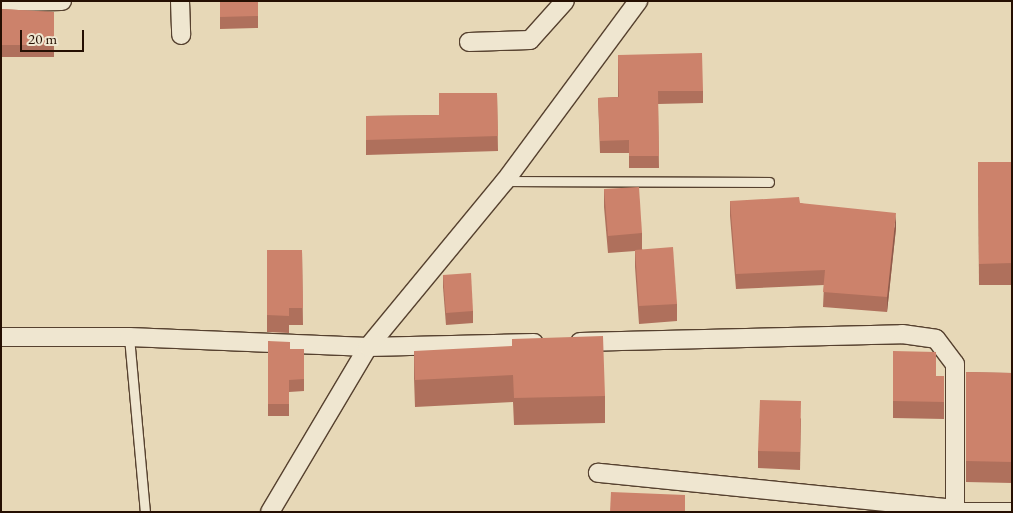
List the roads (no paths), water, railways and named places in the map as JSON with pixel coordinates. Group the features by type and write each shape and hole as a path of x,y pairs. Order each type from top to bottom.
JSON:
{"street":[{"path":"1,2 62,1"},
{"path":"180,1 180,35"},
{"path":"469,42 530,40 565,1"},
{"path":"270,512 368,347 505,181 638,1"},
{"path":"1,337 129,337 368,347 852,332 936,339 955,364 955,510"},
{"path":"598,473 955,510 1012,512"}],"lane":[{"path":"505,181 768,182"},
{"path":"129,337 145,512"}]}
